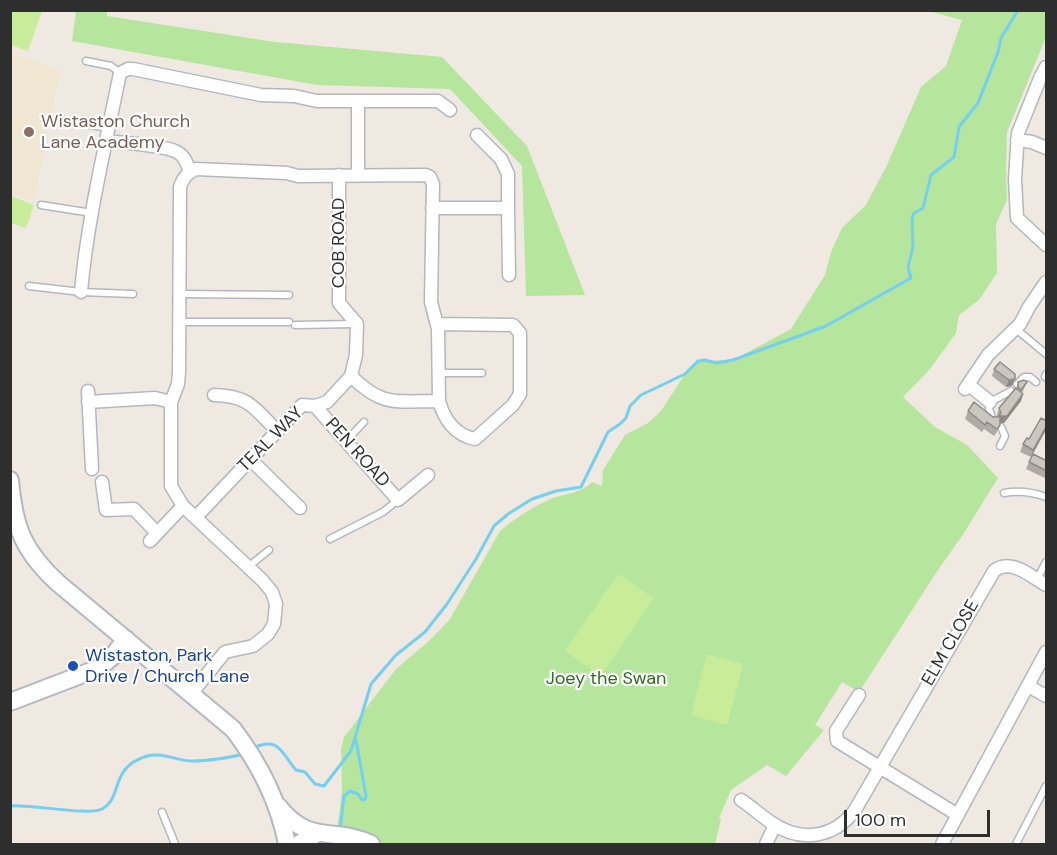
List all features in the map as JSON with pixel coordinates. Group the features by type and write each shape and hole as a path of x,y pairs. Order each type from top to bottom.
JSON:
{"street":[{"path":"1047,68 1041,76 1021,123 1017,140 1015,178 1017,218 1047,245"},
{"path":"81,292 93,213 120,73 128,69 261,95 294,96 317,101 438,101 450,110"},
{"path":"358,100 358,175"},
{"path":"477,135 501,159 508,174 509,275"},
{"path":"1017,140 1032,142 1047,148"},
{"path":"106,141 169,149 179,153 190,172"},
{"path":"191,694 225,652 253,646 268,634 274,624 276,604 272,592 183,506 171,486 171,402 178,384 180,187 183,178 196,169 287,173 298,176 426,175 430,177 433,184 431,302 437,324 439,401 443,416 464,437 475,439 513,405 520,394 520,333 513,325 437,324"},
{"name":"COB ROAD","path":"339,176 339,303 357,324"},
{"path":"432,208 508,208"},
{"path":"990,402 967,387 988,355 1016,329 1047,282"},
{"path":"357,324 356,355 351,376 367,392 382,400 439,401"},
{"name":"TEAL WAY","path":"196,517 302,405 315,406 327,402 351,376"},
{"path":"214,395 239,397 250,404 277,431"},
{"path":"92,470 88,396 155,398 171,402"},
{"name":"PEN ROAD","path":"315,406 398,500"},
{"path":"250,459 300,508"},
{"path":"398,500 428,475"},
{"path":"10,480 14,529 27,550 43,569 233,729 254,760 274,801 287,844"},
{"path":"102,482 106,510 134,509 153,537 183,506"},
{"name":"ELM CLOSE","path":"880,767 997,568 1008,565 1041,582"},
{"path":"10,702 99,668 112,657 126,639"},
{"path":"942,844 1047,652"},
{"path":"1028,686 1047,696"},
{"path":"859,695 836,731 836,738 958,815"},
{"path":"741,800 775,825 806,835 823,835 850,817 880,767"},
{"path":"274,801 291,821 323,835 347,837 371,844"},
{"path":"766,844 775,825"},
{"path":"298,844 323,835"}],"lane":[{"path":"86,61 111,66 120,73"},
{"path":"57,119 109,128"},
{"path":"41,205 93,213"},
{"path":"29,286 81,292 133,294"},
{"path":"179,294 289,295"},
{"path":"179,322 357,324"},
{"path":"1016,329 1047,354"},
{"path":"438,373 482,373"},
{"path":"1017,384 1023,377 1030,377 1036,382"},
{"path":"993,420 989,409 990,402 1011,391"},
{"path":"346,441 364,422"},
{"path":"999,446 1005,436 1001,427"},
{"path":"1004,493 1016,490 1047,497"},
{"path":"330,539 383,512 398,500"},
{"path":"248,567 270,550"},
{"path":"1041,582 1047,562"},
{"path":"1016,844 1047,786"},
{"path":"162,812 175,844"}],"shaded area":[{"name":"Wistaston Church Lane Academy","path":"11,52 60,71 34,201 11,193"}],"green space":[{"path":"10,11 42,11 28,51 11,45"},
{"path":"76,11 107,11 107,16 275,42 442,57 527,146 585,295 526,296 522,166 450,89 317,85 72,41"},
{"name":"Joey the Swan","path":"928,11 1046,11 1046,37 1007,132 1007,200 996,224 997,273 979,300 959,315 956,333 930,369 903,397 935,427 967,445 998,478 859,692 842,682 815,725 824,730 786,776 767,765 731,790 719,818 721,819 715,844 371,844 337,832 342,791 341,749 344,737 396,669 430,640 450,619 500,531 512,521 553,498 579,491 592,482 602,486 603,470 625,435 648,423 661,411 685,374 698,361 733,360 791,329 825,275 831,252 842,228 866,205 887,165 921,87 946,66 962,20"},
{"path":"11,196 34,205 26,228 11,223"},
{"path":"618,574 654,598 601,676 565,651"},
{"path":"707,654 743,664 727,725 691,715"}],"building":[{"path":"1000,362 1015,374 1015,379 1009,380 994,369"},
{"path":"1024,380 1027,382 1021,390 1018,382"},
{"path":"1016,388 1023,394 1007,416 1000,416 1000,425 997,429 987,422 985,425 968,411 974,402 993,417 998,417 1001,413 999,408"},
{"path":"1041,418 1047,421 1047,425 1033,450 1023,444 1027,438 1029,439"},
{"path":"1033,454 1047,461 1047,471 1029,462"}],"waterway":[{"path":"253,748 269,744 275,745 296,770 305,772 315,784 324,786 351,751 371,684 396,655 425,632 447,604 494,526 532,499 556,491 581,487 608,432 626,418 630,406 641,395 685,374 698,361 716,363 733,360 826,326 911,278 908,267 913,247 912,219 914,213 923,208 931,175 954,157 959,127 978,103 998,52 1001,38 1018,10"},
{"path":"340,831 344,796 350,791 358,794 362,800 365,800 366,796 356,740"},
{"path":"10,806 95,811 109,804 121,775 127,768 135,761 147,756 158,755 192,761 242,754"}],"place":[{"name":"Wistaston Church Lane Academy","path":"29,132"},
{"name":"Wistaston, Park Drive / Church Lane","path":"73,666"}]}
